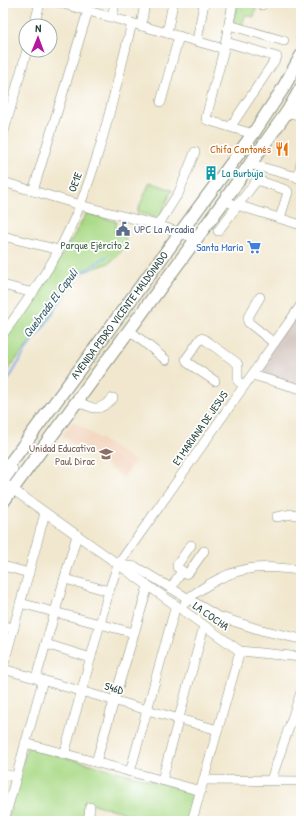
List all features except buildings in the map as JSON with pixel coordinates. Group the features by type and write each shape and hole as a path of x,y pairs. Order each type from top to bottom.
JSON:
{"main road":[{"name":"AVENIDA PEDRO VICENTE MALDONADO","path":"3,502 6,487 77,401 129,330 282,90 301,56"},
{"name":"AVENIDA PEDRO VICENTE MALDONADO","path":"3,473 189,236 224,201 287,112 301,88"}],"street":[{"path":"36,18 40,3"},
{"path":"60,3 197,41 276,57 231,126"},
{"path":"112,17 114,3"},
{"name":"OE1E","path":"3,334 33,293 59,250 80,204 98,153 137,24 145,3"},
{"path":"167,33 173,3"},
{"path":"197,41 204,3"},
{"path":"233,3 230,25 206,119 253,134"},
{"path":"33,191 88,11"},
{"path":"230,25 284,41"},
{"path":"161,102 179,36"},
{"path":"3,135 25,58"},
{"path":"6,487 189,236 281,102 301,66"},
{"path":"189,236 254,155 287,106 301,80"},
{"path":"287,112 301,116"},
{"path":"158,225 179,192 195,152"},
{"path":"250,164 299,178 301,163"},
{"path":"218,231 256,180 288,192 280,218"},
{"path":"3,182 158,225 189,236"},
{"path":"224,201 301,224"},
{"path":"3,236 59,250"},
{"path":"3,285 33,293"},
{"path":"260,297 248,317 248,322 274,343"},
{"name":"E1 MARIANA DE JESUS","path":"64,755 109,591 118,565 301,305"},
{"path":"129,330 166,360"},
{"path":"215,381 186,361 186,358 201,338 237,363 238,381 244,386"},
{"path":"252,375 301,389"},
{"path":"77,401 92,408 98,408 104,407 113,398"},
{"name":"LA COCHA","path":"6,487 77,535 240,651 301,657"},
{"path":"3,668 45,513"},
{"path":"276,517 292,514 301,516"},
{"path":"4,821 25,743 40,679 46,644 77,535"},
{"path":"190,545 177,565 177,567 187,574 204,551"},
{"name":"LA COCHA","path":"118,565 136,567 217,616 261,630 301,639"},
{"path":"3,566 29,573"},
{"path":"130,772 178,607 212,581 234,573 255,568 301,570"},
{"path":"171,588 182,571"},
{"path":"64,579 109,591"},
{"path":"96,762 148,586"},
{"path":"20,603 134,633"},
{"path":"3,626 14,628"},
{"path":"162,780 204,626"},
{"path":"46,644 91,658"},
{"path":"192,821 240,651"},
{"name":"S46D","path":"3,668 218,730"},
{"path":"271,780 301,692"},
{"path":"25,743 64,755 96,762 201,791"},
{"path":"3,774 16,777"},
{"path":"204,780 301,781"},
{"path":"88,821 90,807"}],"shaded area":[{"path":"301,305 301,389 252,375"},
{"name":"Unidad Educativa Paul Dirac","path":"73,421 134,461 124,477 62,436"}],"green space":[{"path":"237,3 257,3 254,17 245,15 242,27 233,24"},
{"path":"150,182 172,190 159,219 137,212"},
{"name":"Parque Ejército 2","path":"87,213 117,222 114,232 124,236 126,240 125,247 109,263 78,274 36,336 9,368 3,378 3,338 36,295 63,254"},
{"path":"27,747 194,792 186,821 154,821 86,802 82,821 7,821"}],"waterway":[{"name":"Quebrada El Capuli","path":"3,389 26,350 80,274 107,256"}],"place":[{"name":"Chifa Cantonés","path":"282,149"},
{"name":"La Burbuja","path":"211,173"},
{"name":"UPC La Arcadia","path":"123,229"},
{"name":"Santa María","path":"254,247"},
{"name":"Unidad Educativa Paul Dirac","path":"106,454"}]}
